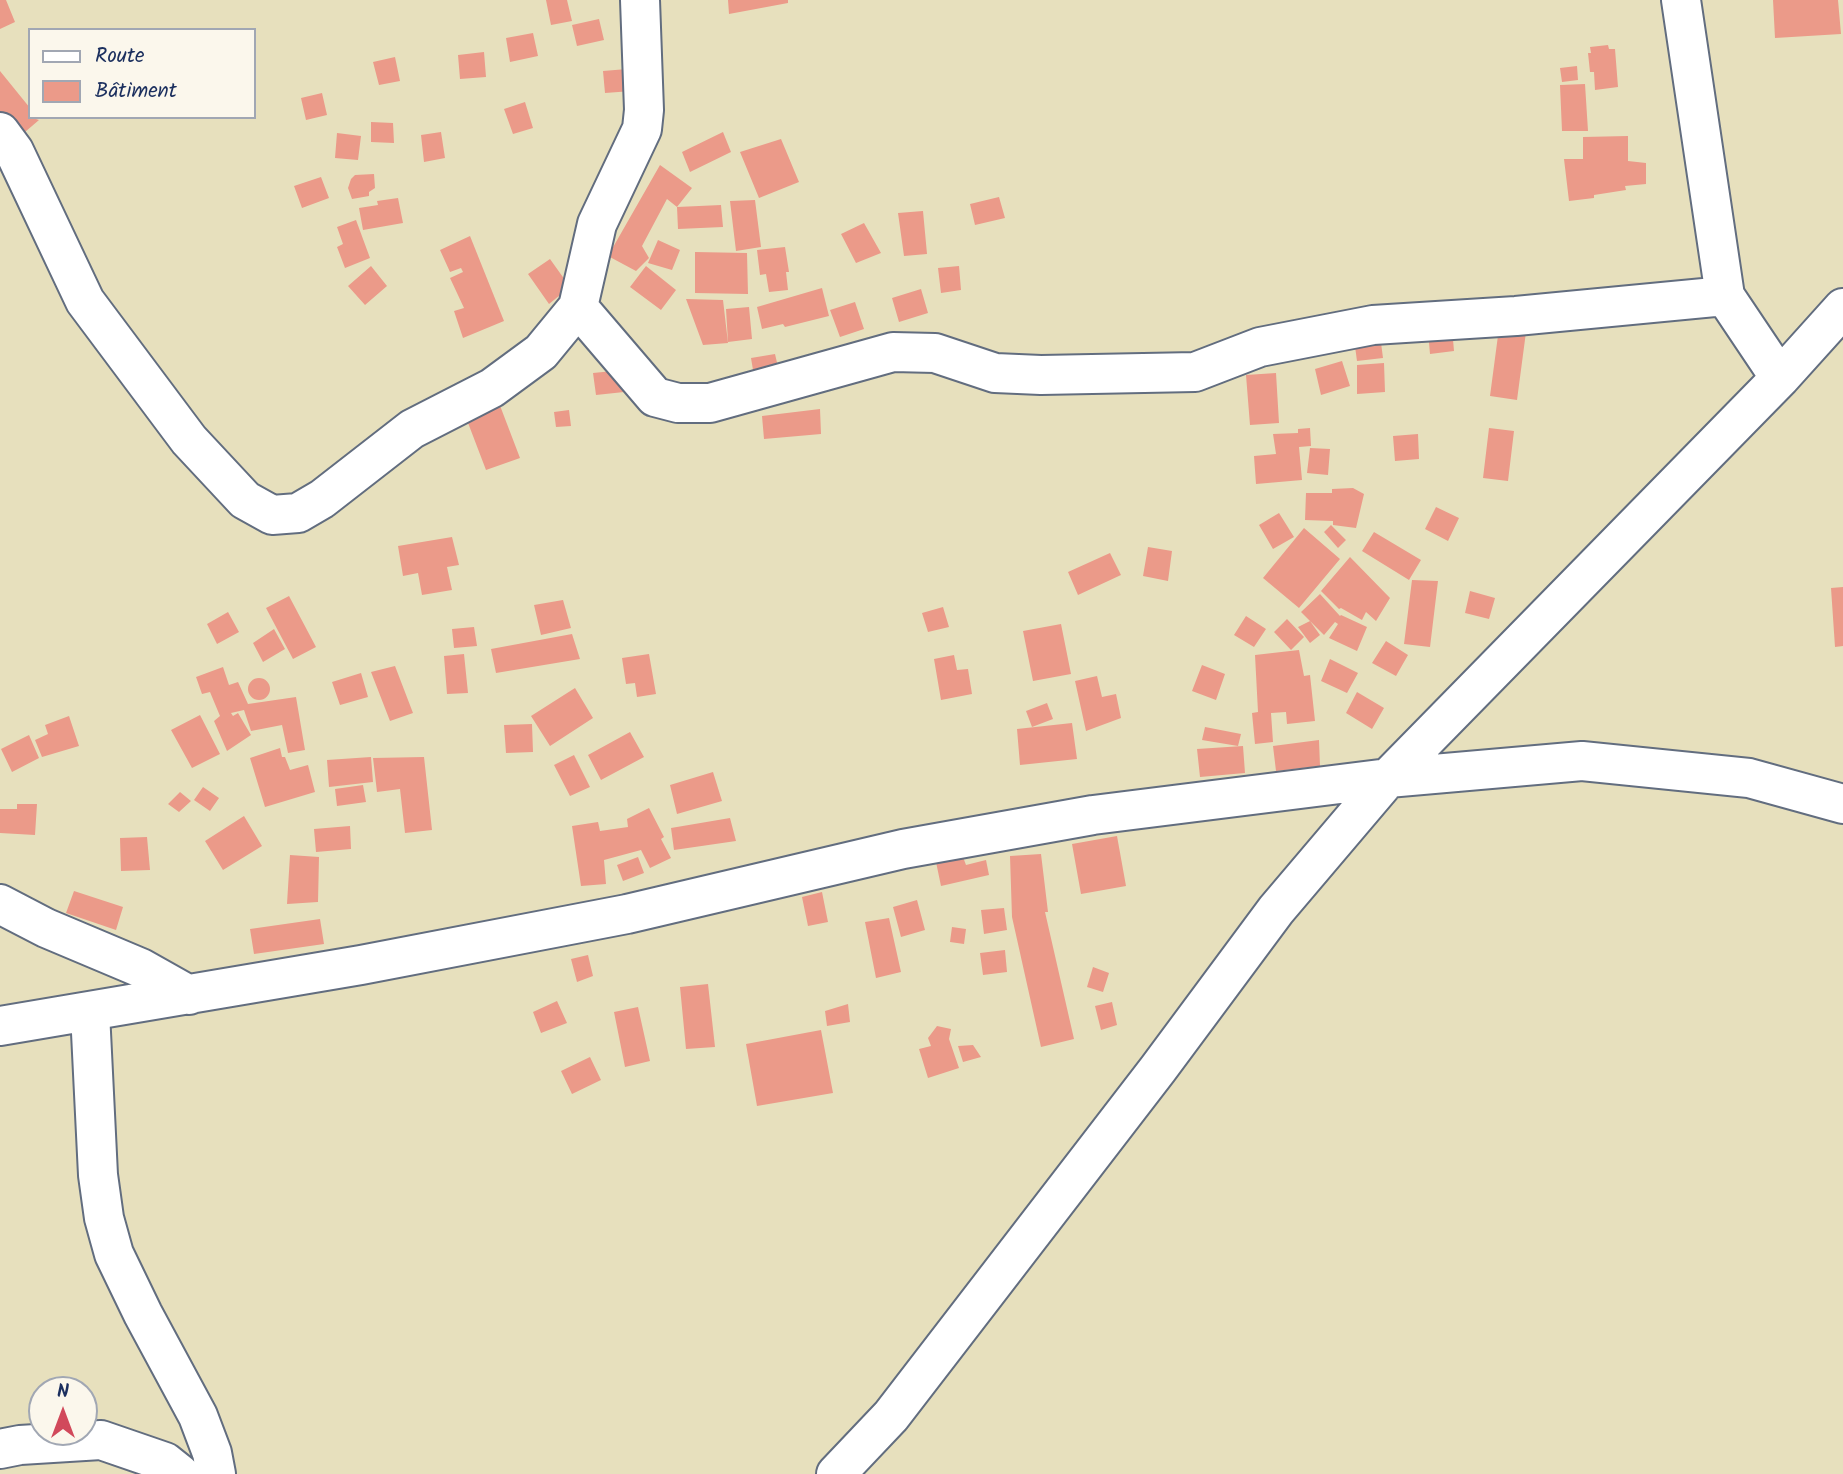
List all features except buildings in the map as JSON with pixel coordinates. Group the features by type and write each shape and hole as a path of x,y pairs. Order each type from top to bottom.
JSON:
{"street":[{"path":"0,132 15,151 85,302 189,440 245,500 272,516 298,513 412,429 492,388 541,352 578,307 597,224 642,129 644,110 640,0"},
{"path":"1681,0 1725,296 1780,378"},
{"path":"578,307 656,397 678,403 710,403 892,352 935,353 995,373 1041,375 1195,372 1260,347 1373,325 1516,316 1725,296"},
{"path":"836,1474 891,1416 1158,1069 1276,910 1388,778 1780,378 1843,307"},
{"path":"0,1026 189,995 626,914 903,849 1093,815 1388,778 1582,761 1749,778 1843,804"},
{"path":"0,905 46,928 141,968 189,995"},
{"path":"90,1012 97,1175 104,1218 114,1254 198,1416 212,1453 216,1474"},
{"path":"0,1449 20,1445 101,1440 165,1462 180,1474"}]}
